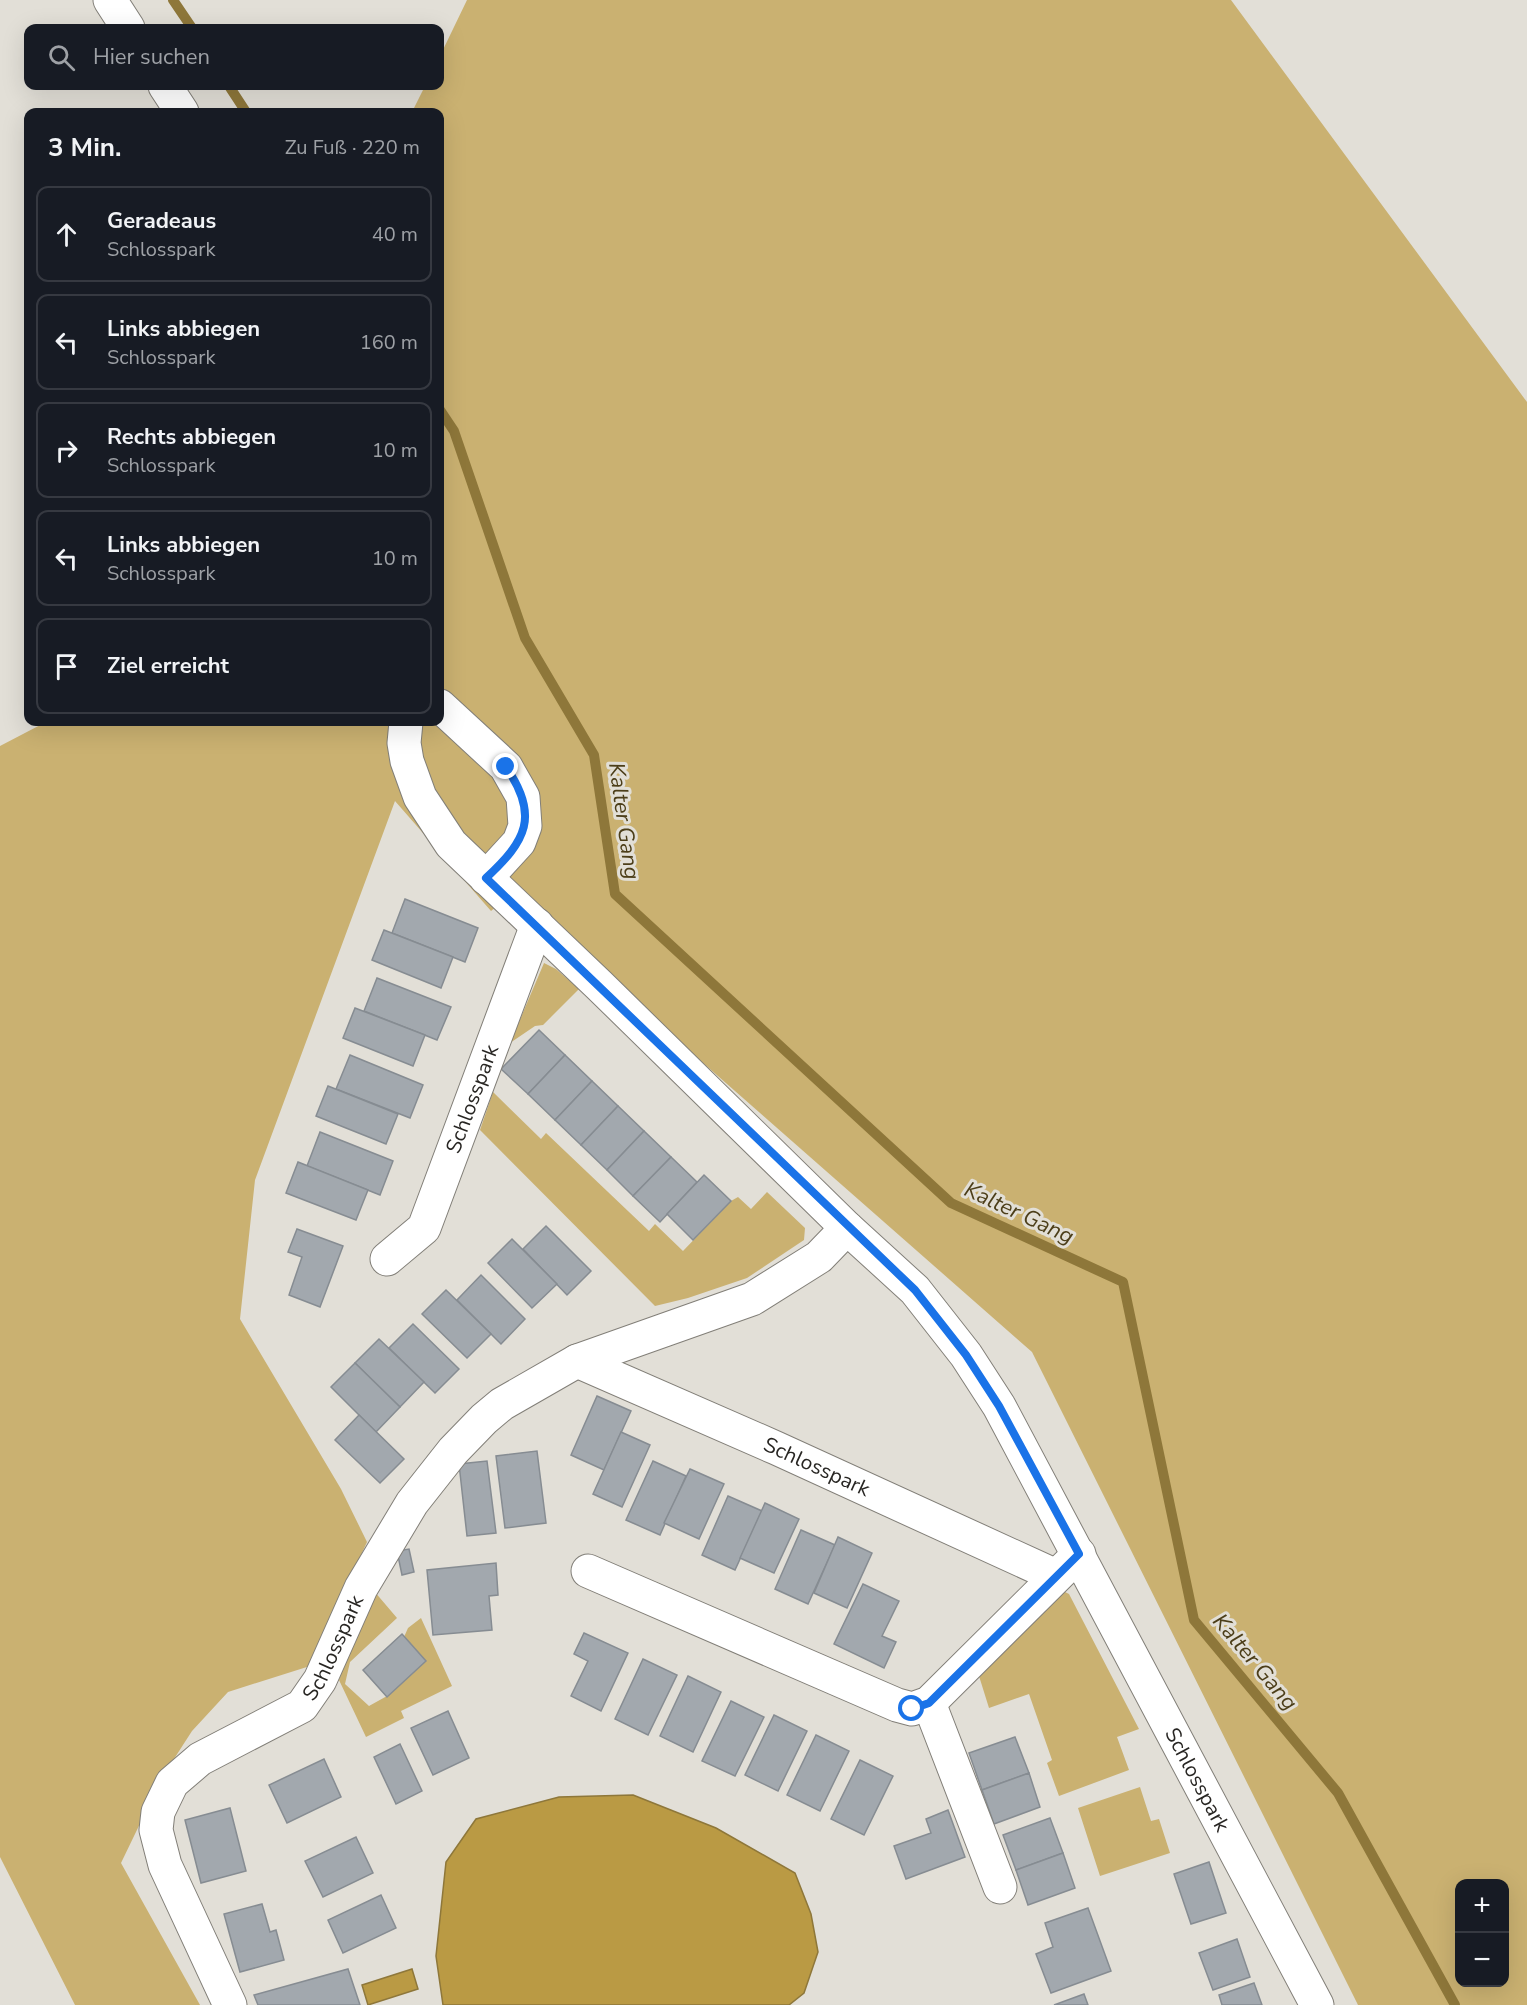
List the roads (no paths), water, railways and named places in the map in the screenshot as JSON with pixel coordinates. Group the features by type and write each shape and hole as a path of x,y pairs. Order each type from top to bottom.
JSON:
{"street":[{"path":"110,0 125,24"},
{"path":"168,90 179,108"},
{"path":"444,710 506,767 524,797 525,826 519,843 486,878"},
{"name":"Schlosspark","path":"406,726 404,743 407,761 420,797 439,830 847,1228 915,1290 966,1355 999,1406 1079,1554 1317,2005"},
{"name":"Schlosspark","path":"387,1259 424,1228 537,925"},
{"name":"Schlosspark","path":"230,2005 165,1865 156,1830 158,1812 164,1797 183,1771 200,1759 302,1706 320,1680 375,1563 412,1503 470,1432 502,1404 577,1361 752,1299 819,1257 847,1228"},
{"name":"Schlosspark","path":"577,1361 1056,1576"},
{"path":"588,1570 897,1705 912,1709 929,1703 1079,1554"},
{"path":"929,1703 1000,1887"}],"waterway":[{"name":"Kalter Gang","path":"173,0 189,24"},
{"name":"Kalter Gang","path":"232,90 243,108"},
{"name":"Kalter Gang","path":"444,416 454,431 525,638 594,755 615,894 951,1203 1123,1282 1194,1620 1338,1793 1455,2005"}]}
